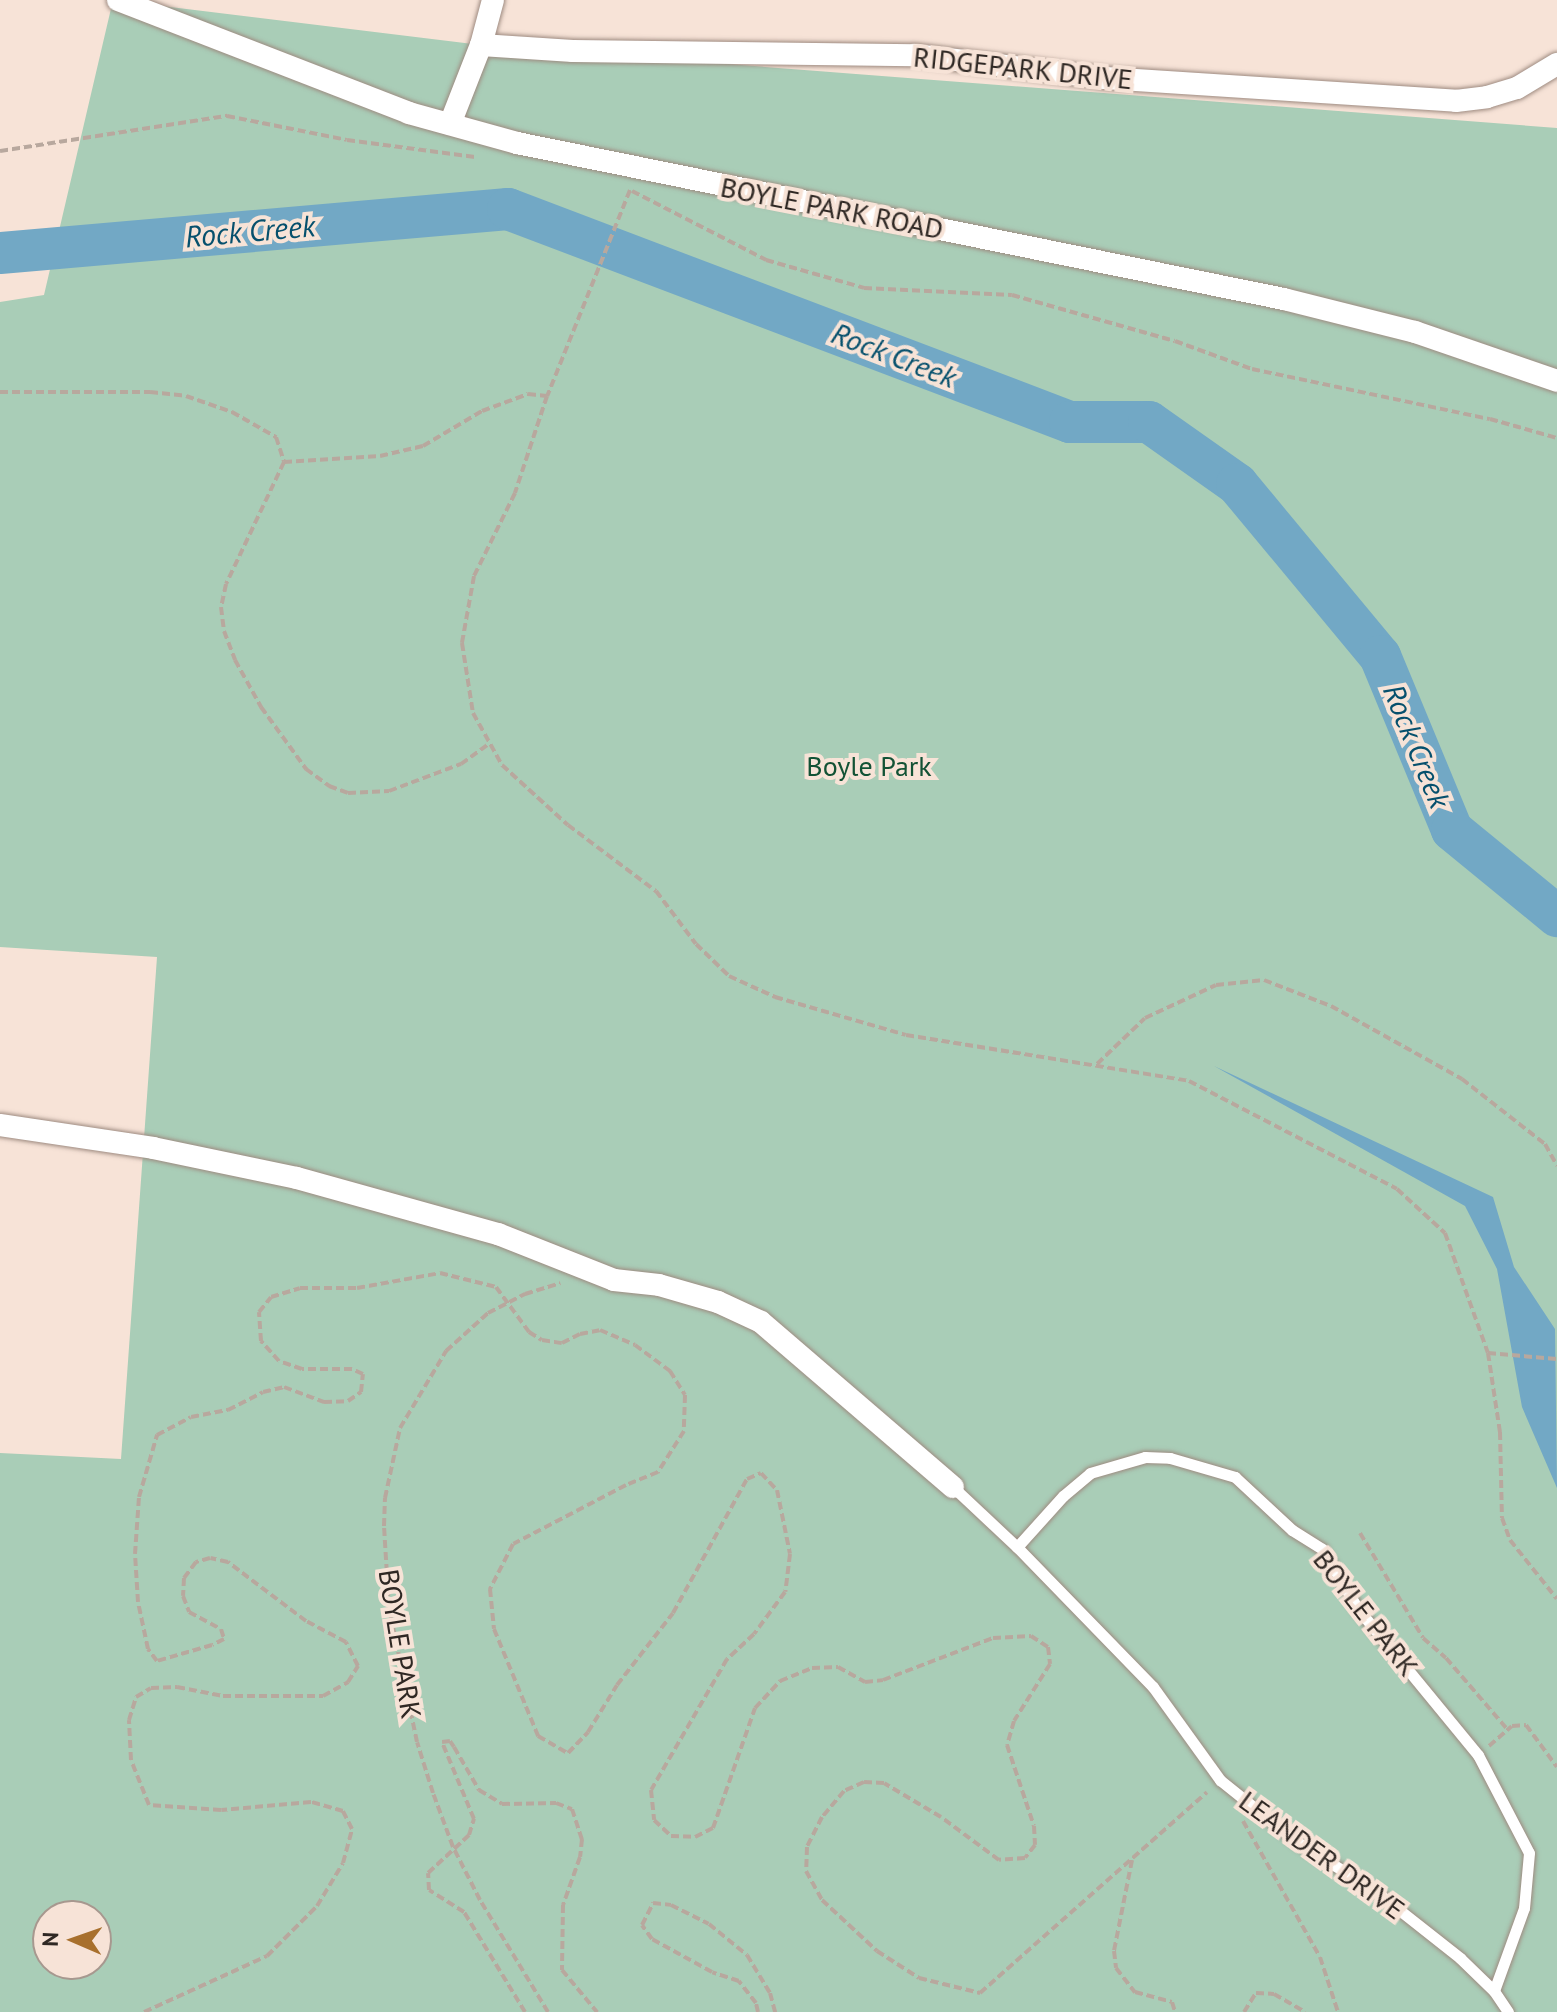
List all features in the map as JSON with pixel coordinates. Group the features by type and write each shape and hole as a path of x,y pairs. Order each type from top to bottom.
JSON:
{"street":[{"name":"BOYLE PARK ROAD","path":"118,0 409,113 517,143 1298,302 1415,332 1557,381"},
{"path":"450,124 481,45 493,0"},
{"name":"RIDGEPARK DRIVE","path":"481,45 573,51 915,55 1120,80 1456,101 1487,97 1517,88 1557,64"},
{"path":"0,1125 153,1148 326,1186 498,1234 614,1280 659,1285 718,1302 761,1322 953,1487"}],"lane":[{"name":"BOYLE PARK","path":"1017,1547 1063,1496 1090,1473 1145,1457 1157,1457 1195,1464 1235,1477 1292,1530 1322,1549 1358,1609 1478,1755 1529,1853 1524,1908 1494,1991"},
{"path":"953,1487 1017,1547"},
{"name":"LEANDER DRIVE","path":"1017,1547 1153,1687 1220,1780 1297,1842 1374,1890 1460,1958 1494,1991 1508,2012"}],"path":[{"path":"0,151 227,116 347,140 486,159"},
{"path":"617,187 630,190 766,260 864,288 1012,295 1175,341 1252,369 1490,419 1557,438"},
{"path":"630,190 547,396 515,493 474,576 462,643 473,713 502,765 568,825 656,891 696,944 729,976 775,997 906,1035 1189,1081 1397,1189 1445,1233 1488,1353 1500,1432 1502,1518 1510,1540 1557,1599"},
{"path":"0,392 150,392 186,396 232,412 276,437 284,462 226,584 221,607 224,631 235,660 261,707 306,769 329,786 348,793 389,791 461,764 490,743"},
{"path":"284,462 380,456 423,446 482,411 528,394 547,396"},
{"path":"1095,1066 1145,1018 1216,985 1264,980 1331,1006 1462,1079 1545,1144 1557,1166"},
{"path":"144,2012 267,1956 317,1906 343,1863 352,1829 343,1811 311,1802 221,1810 149,1805 131,1760 129,1720 136,1697 151,1688 177,1687 223,1696 323,1696 348,1682 358,1666 346,1642 306,1621 228,1562 210,1558 196,1562 184,1578 183,1596 189,1612 221,1629 224,1639 170,1660 157,1661 148,1649 138,1602 135,1554 139,1497 157,1435 191,1417 228,1410 263,1392 284,1387 324,1402 348,1401 361,1392 363,1374 352,1369 302,1369 279,1361 261,1341 259,1312 271,1297 300,1288 357,1288 440,1273 496,1287 529,1332 542,1340 562,1343 580,1334 600,1330 635,1345 670,1371 685,1395 684,1431 658,1472 626,1485 513,1544 490,1589 494,1629 538,1736 568,1753 588,1732 617,1685 673,1613 747,1479 761,1473 777,1490 790,1554 785,1592 754,1634 727,1659 651,1790 654,1820 671,1836 695,1837 713,1828 755,1708 780,1681 812,1668 838,1667 865,1682 883,1680 993,1638 1031,1636 1048,1647 1050,1664 1014,1721 1007,1745 1034,1826 1035,1845 1025,1858 999,1860 941,1817 884,1783 864,1782 844,1791 822,1817 807,1847 806,1871 822,1900 877,1951 919,1978 980,1993 1220,1780"},
{"name":"BOYLE PARK","path":"548,2012 480,1900 453,1847 417,1742 389,1608 385,1498 400,1428 419,1393 459,1336 506,1304 565,1283"},
{"path":"1488,1353 1557,1359"},
{"path":"1360,1533 1423,1638 1446,1658 1508,1730"},
{"path":"1478,1755 1508,1730 1526,1725 1557,1767"},
{"path":"525,2012 464,1912 429,1890 428,1873 469,1835 474,1819 442,1742 450,1741 479,1790 502,1804 556,1803 572,1809 582,1839 580,1857 563,1905 562,1970 597,2012"},
{"path":"1240,1816 1320,1957 1338,2012"},
{"path":"1133,1857 1114,1951 1116,1968 1135,1992 1172,2002 1175,2012"},
{"path":"758,2012 756,2003 739,1981 712,1972 652,1939 642,1925 653,1903 671,1905 709,1924 747,1955 770,1993 775,2012"},
{"path":"1244,2012 1256,1993 1274,1994 1305,2012"}],"green space":[{"name":"Boyle Park","path":"113,0 481,45 1557,128 1557,2012 0,2012 0,1453 121,1459 157,957 0,947 0,302 44,295"}],"water":[{"path":"1214,1066 1493,1197 1514,1267 1555,1329 1557,1488 1522,1407 1497,1269 1465,1206"}],"waterway":[{"name":"Rock Creek","path":"0,253 508,209 1070,422 1149,422 1237,484 1380,656 1452,830 1557,916"}]}
